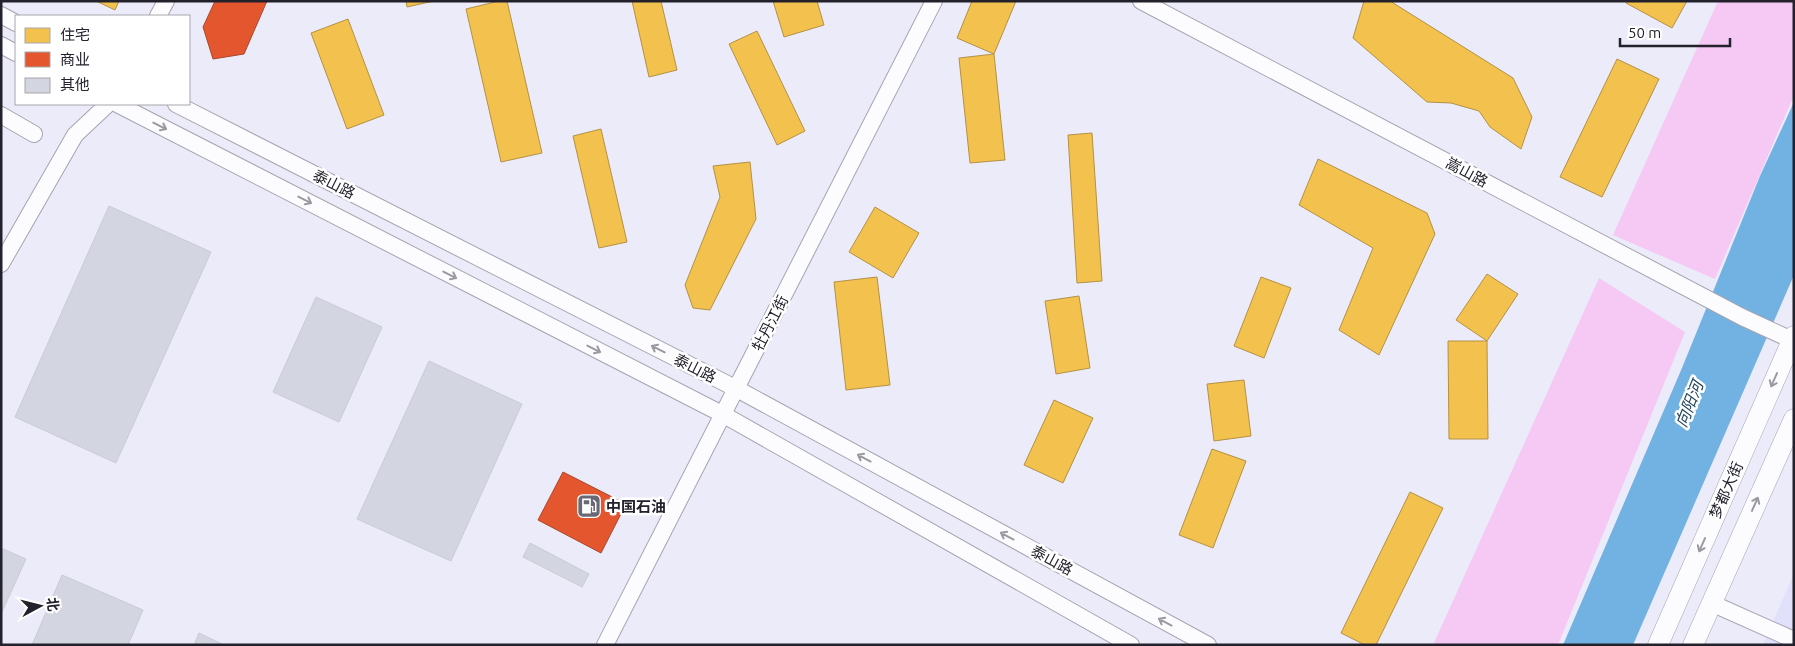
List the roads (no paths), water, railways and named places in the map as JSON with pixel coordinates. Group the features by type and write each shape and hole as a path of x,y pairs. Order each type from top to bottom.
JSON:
{"main road":[{"name":"梦都大街","path":"1658,645 1793,339"},
{"path":"1693,645 1794,419"}],"street":[{"path":"159,15 166,1"},
{"name":"牡丹江街","path":"605,645 934,1"},
{"name":"嵩山路","path":"1141,1 1742,317 1793,339"},
{"path":"1,15 15,22"},
{"path":"1,46 15,53"},
{"path":"1,264 75,135 107,105"},
{"name":"泰山路","path":"119,105 724,415 1131,645"},
{"name":"泰山路","path":"178,105 737,389 1208,645"},
{"path":"1,115 34,134"},
{"path":"1711,603 1794,640"}],"water":[{"name":"向阳河","path":"1794,102 1794,275 1633,645 1563,645 1682,368 1760,176"}],"place":[{"name":"中国石油","path":"589,506"}]}
